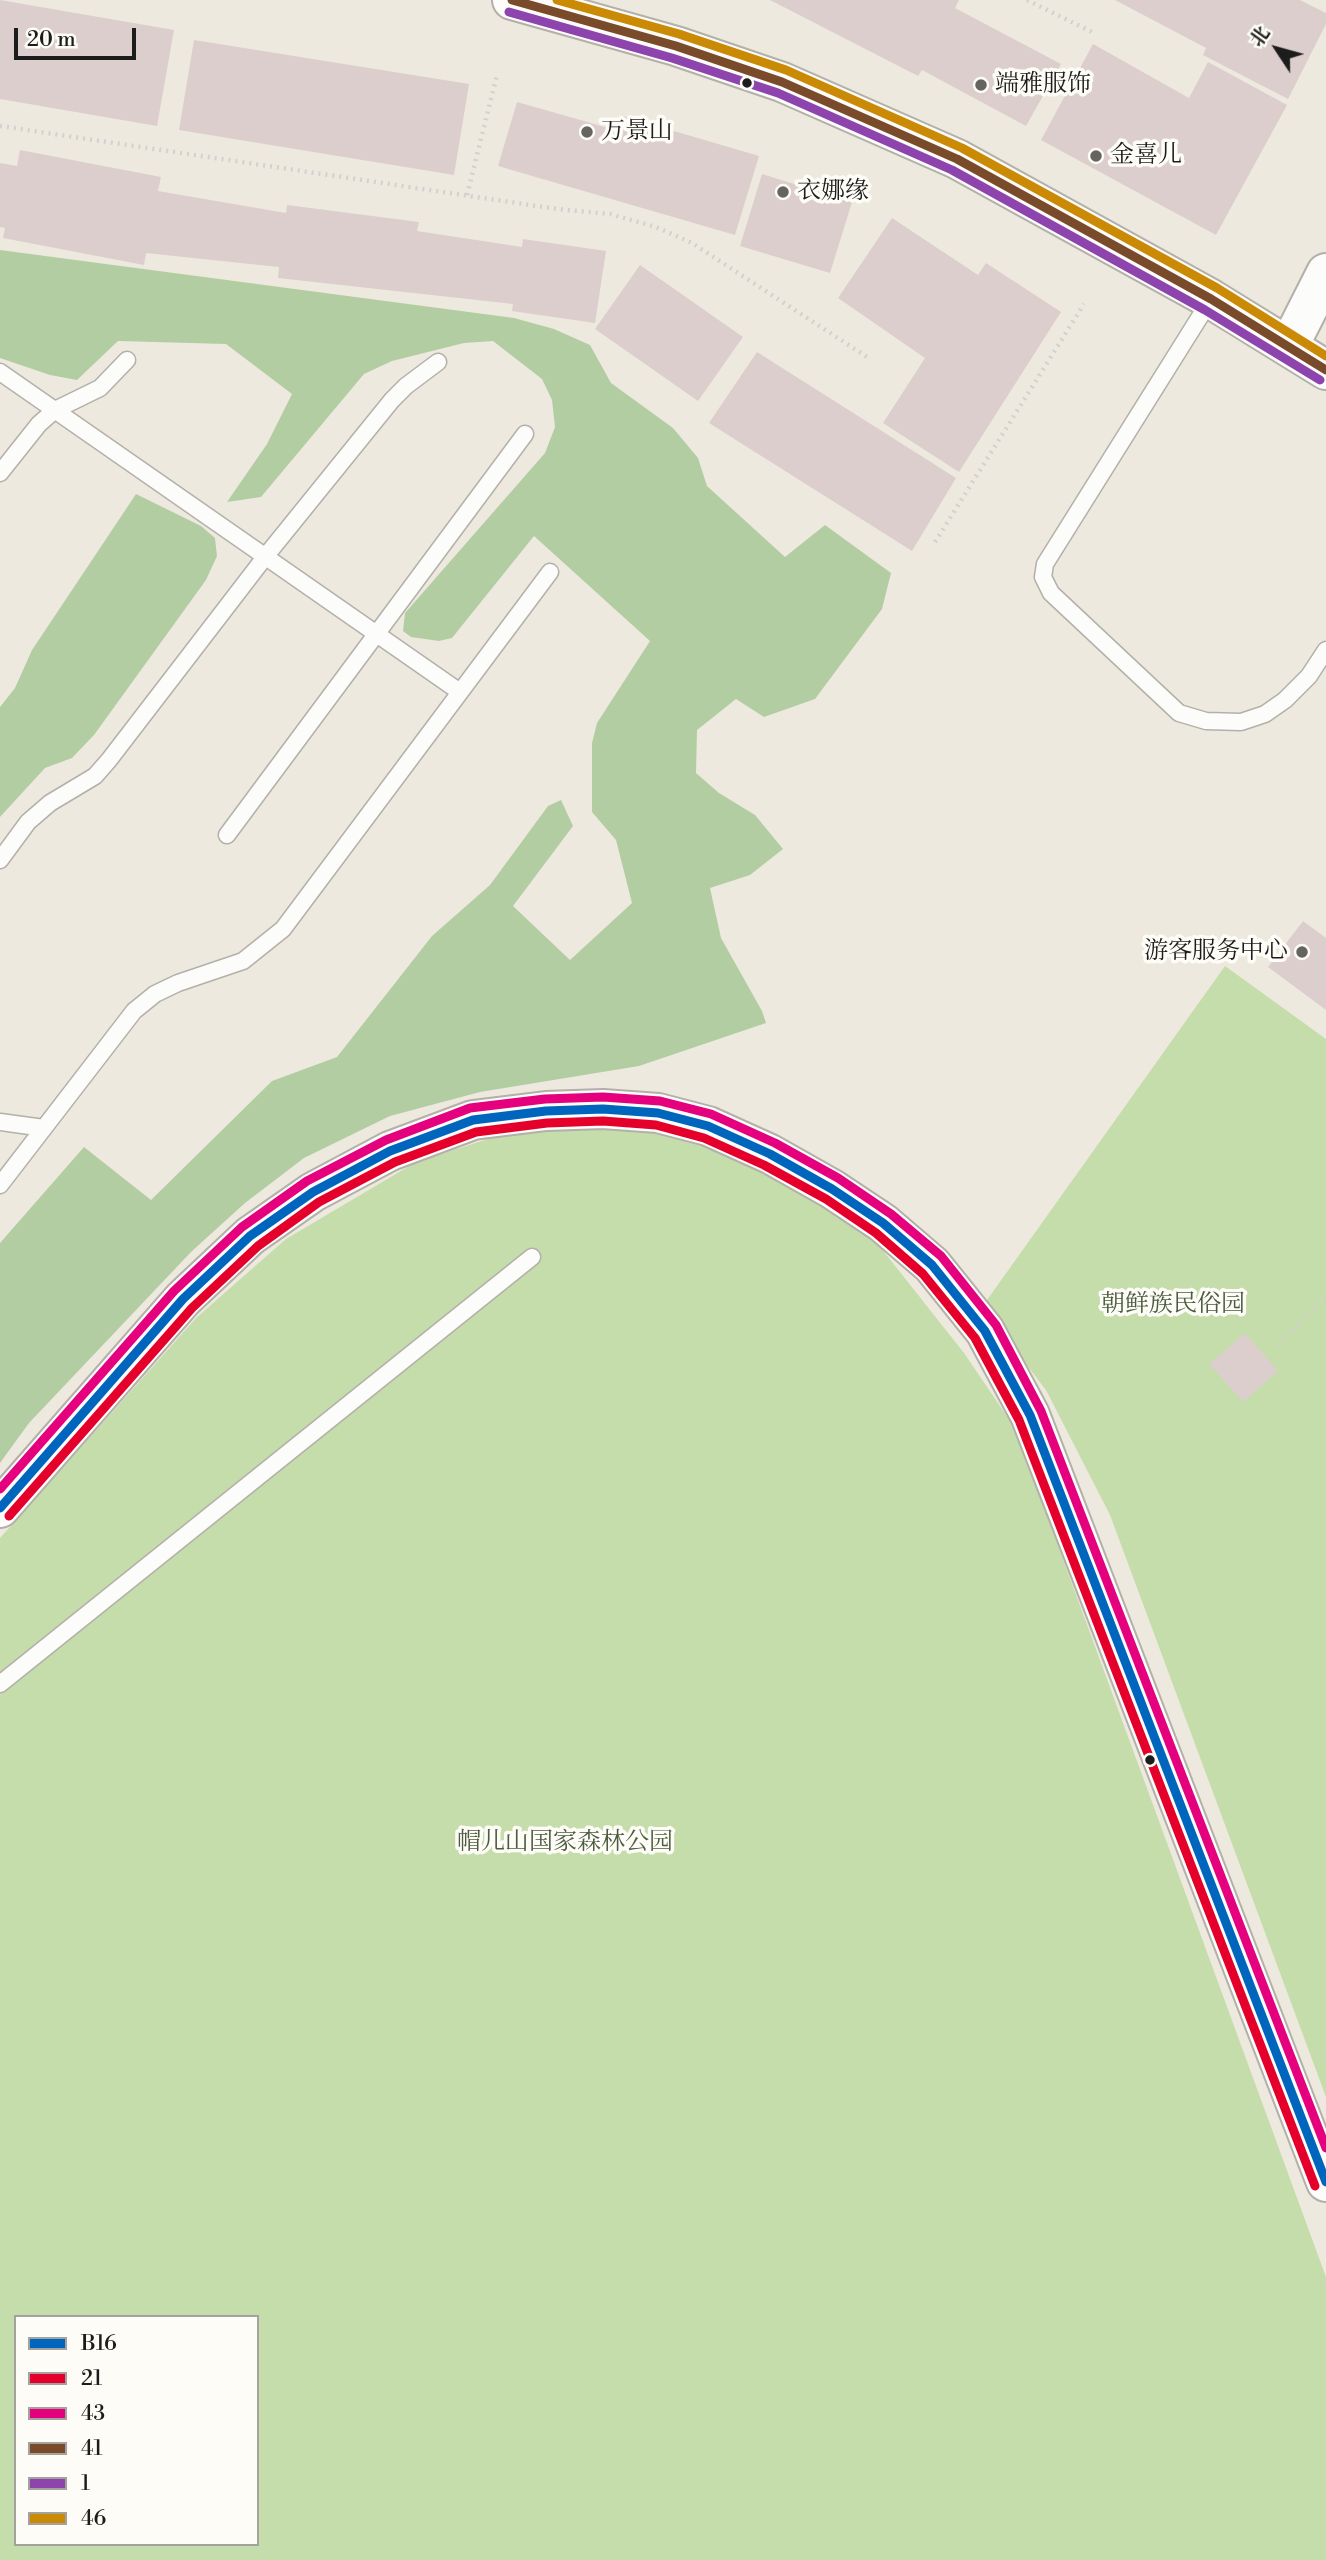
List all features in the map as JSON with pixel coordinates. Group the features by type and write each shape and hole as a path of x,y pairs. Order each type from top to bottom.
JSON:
{"main road":[{"path":"512,0 676,46 794,87 957,159 1211,299 1326,370"},
{"path":"1289,346 1326,273"},
{"path":"0,1508 184,1299 250,1236 313,1192 390,1151 473,1120 546,1111 603,1110 659,1113 695,1122 770,1154 832,1189 883,1223 932,1265 985,1331 1030,1415 1326,2182"}],"lane":[{"path":"1211,299 1045,564 1043,577 1051,593 1179,713 1206,721 1241,722 1265,714 1285,700 1309,676 1326,650"},
{"path":"0,473 39,424 55,410 100,388 127,360"},
{"path":"0,860 28,822 50,803 95,776 265,557 393,400 406,386 438,362"},
{"path":"0,372 460,692"},
{"path":"227,835 525,434"},
{"path":"0,1185 134,1011 155,995 178,984 243,961 282,929 550,572"},
{"path":"0,1122 44,1128"},
{"path":"0,1684 532,1257"}],"path":[{"path":"1027,0 1094,33"},
{"path":"467,195 497,75"},
{"path":"0,126 610,214 656,227 692,243 867,357"},
{"path":"935,542 1084,304"},
{"path":"1277,1345 1326,1297"}],"green space":[{"path":"0,250 514,318 554,329 590,345 611,383 673,428 698,458 707,486 785,557 825,525 891,573 882,609 815,699 764,717 736,699 697,730 696,773 719,793 755,815 783,849 750,875 710,888 721,938 766,1023 639,1066 480,1092 390,1116 304,1158 245,1203 191,1252 29,1423 0,1463 0,1243 84,1147 151,1200 272,1081 337,1057 432,936 490,885 548,806 561,800 573,826 513,906 570,960 632,903 616,840 592,812 592,743 597,723 650,641 534,536 452,638 439,641 411,637 403,631 405,613 545,453 555,427 552,400 542,379 493,341 464,343 392,361 364,374 261,497 227,502 267,444 292,394 226,344 118,341 77,380 50,375 0,358"},
{"path":"136,494 201,526 215,538 217,556 206,580 94,735 72,758 45,768 0,817 0,707 15,688 32,650"},
{"name":"朝鲜族民俗园","path":"1225,966 1326,1039 1326,2097 1110,1515 1046,1390 982,1307"},
{"name":"帽儿山国家森林公园","path":"541,1122 689,1134 781,1170 881,1248 964,1353 1015,1428 1326,2277 1326,2560 0,2560 0,1538 196,1318 286,1239 416,1162"}],"building":[{"path":"0,0 174,30 157,126 0,99"},
{"path":"770,0 959,0 955,8 1061,64 1026,126 922,70 918,76"},
{"path":"1115,0 1300,0 1326,13 1326,24 1288,99 1203,55 1206,48"},
{"path":"194,40 469,84 454,175 179,130"},
{"path":"1093,44 1189,98 1208,62 1287,105 1216,235 1041,140"},
{"path":"517,102 619,131 623,116 759,156 735,235 498,166"},
{"path":"20,150 161,177 158,191 286,213 287,205 419,222 417,231 522,247 523,239 606,251 595,323 512,311 513,304 278,278 279,267 146,253 144,265 3,238 5,228 0,227 0,163 17,166"},
{"path":"762,174 852,202 830,273 740,246"},
{"path":"892,218 978,275 986,263 1061,312 959,472 883,423 925,358 838,298"},
{"path":"640,265 743,337 698,401 595,329"},
{"path":"757,352 956,478 912,551 709,423"},
{"name":"游客服务中心","path":"1303,921 1326,938 1326,1010 1268,967"},
{"path":"1245,1333 1278,1371 1243,1402 1209,1364"}],"transit line":[{"name":"41","path":"512,0 676,46 782,82 957,159 1211,299 1326,370"},
{"name":"46","path":"557,0 679,34 786,70 962,148 1217,288 1326,356"},
{"name":"1","path":"509,12 672,58 778,93 952,170 1205,310 1320,380"},
{"name":"43","path":"0,1489 174,1291 242,1227 307,1181 386,1140 470,1108 545,1099 603,1097 660,1101 711,1114 775,1143 838,1178 891,1214 941,1256 996,1325 1041,1411 1326,2148"},
{"name":"B16","path":"0,1508 183,1299 250,1236 313,1192 390,1151 473,1120 546,1111 603,1109 658,1113 708,1126 770,1154 832,1189 883,1223 932,1265 985,1331 1030,1415 1326,2182"},
{"name":"21","path":"9,1516 192,1308 258,1246 319,1202 395,1162 476,1132 547,1123 603,1121 656,1125 704,1138 764,1165 826,1199 876,1233 923,1274 975,1338 1019,1420 1315,2186"}],"place":[{"name":"端雅服饰","path":"981,85"},
{"name":"万景山","path":"587,132"},
{"name":"金喜儿","path":"1096,156"},
{"name":"衣娜缘","path":"783,192"},
{"name":"游客服务中心","path":"1302,952"}]}
